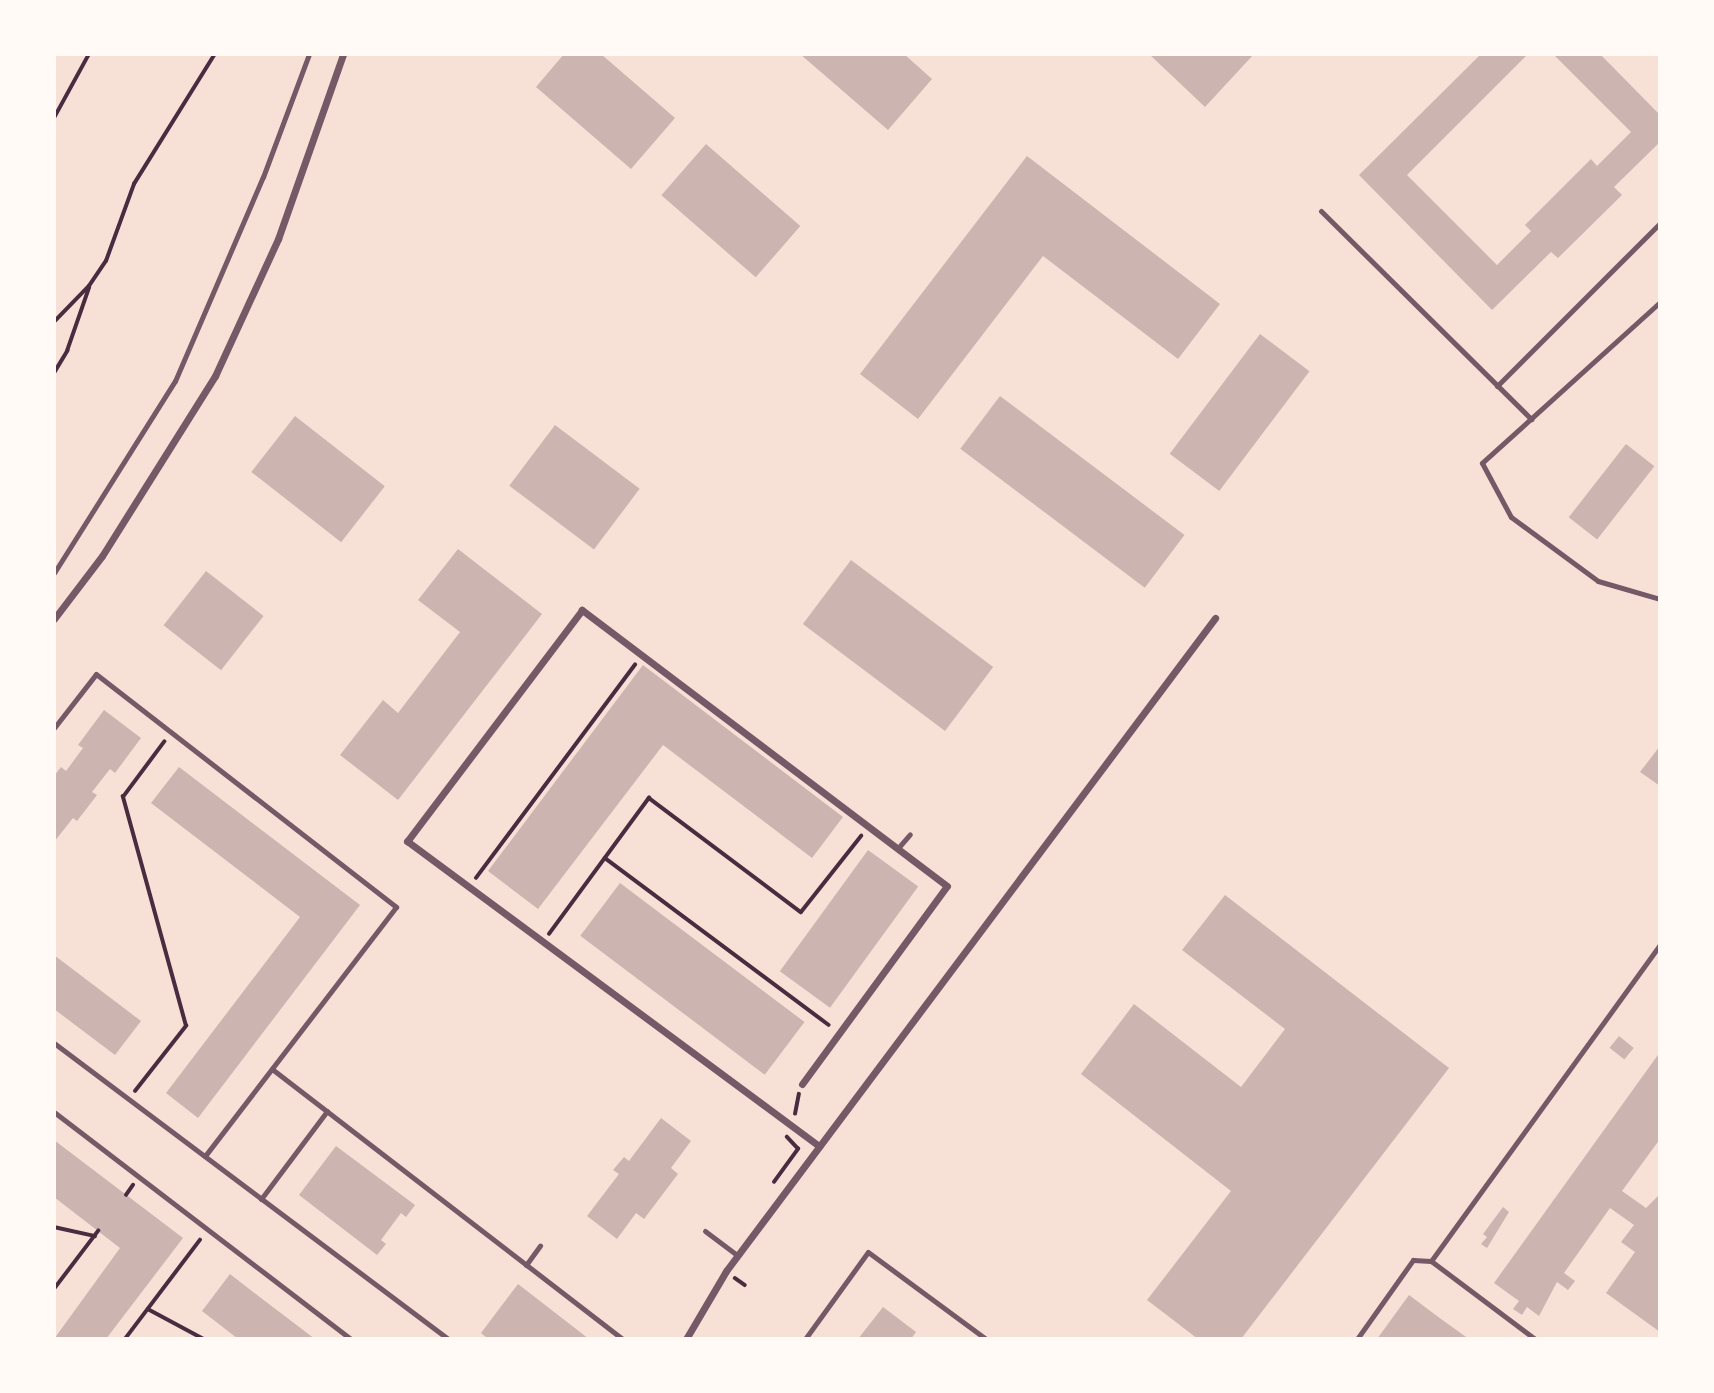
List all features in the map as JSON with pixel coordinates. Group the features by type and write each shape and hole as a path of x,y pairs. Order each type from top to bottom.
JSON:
{"street":[{"path":"54,619 102,556 215,376 278,239 343,54"},
{"path":"802,1084 947,886 582,610 407,841 819,1146"},
{"path":"686,1339 737,1255 1215,618"}],"lane":[{"path":"54,573 175,381 263,177 309,54"},
{"path":"1321,211 1531,419"},
{"path":"1497,386 1660,223"},
{"path":"1660,302 1482,463 1511,517 1598,582 1660,599"},
{"path":"54,728 96,674 396,907 205,1156"},
{"path":"898,848 910,834"},
{"path":"1431,1261 1660,945"},
{"path":"54,1043 447,1339"},
{"path":"272,1069 622,1339"},
{"path":"261,1199 327,1111"},
{"path":"54,1112 351,1339"},
{"path":"705,1231 737,1255"},
{"path":"526,1265 540,1246"},
{"path":"805,1339 868,1252 986,1339"},
{"path":"1357,1339 1413,1260 1431,1261 1535,1339"}],"path":[{"path":"54,118 89,54"},
{"path":"54,322 89,286 106,261 135,184 215,54"},
{"path":"54,373 67,351 89,286"},
{"path":"469,888 642,655"},
{"path":"129,1099 186,1026 123,797 172,732"},
{"path":"543,942 649,798 801,912 868,826"},
{"path":"605,858 839,1032"},
{"path":"766,1193 798,1149 785,1140 793,1127 802,1084"},
{"path":"54,1289 97,1233 55,1228"},
{"path":"125,1339 208,1230"},
{"path":"148,1309 204,1339"}],"building":[{"path":"564,54 601,54 675,118 631,169 536,87"},
{"path":"800,54 904,54 932,79 888,130"},
{"path":"1149,54 1254,54 1205,107"},
{"path":"1481,54 1528,54 1407,175 1497,265 1531,231 1525,225 1591,159 1597,166 1631,132 1553,54 1600,54 1660,115 1660,142 1614,187 1622,195 1558,258 1551,252 1492,310 1359,175"},
{"path":"706,144 800,226 756,277 661,195"},
{"path":"1027,156 1220,304 1178,359 1043,256 918,419 860,374"},
{"path":"1260,334 1310,371 1219,491 1170,454"},
{"path":"1000,396 1184,535 1145,588 960,449"},
{"path":"295,416 385,486 341,542 251,472"},
{"path":"555,425 640,489 594,549 509,486"},
{"path":"1626,444 1654,466 1597,539 1569,517"},
{"path":"458,549 542,614 398,800 340,755 383,700 398,713 460,632 418,600"},
{"path":"851,560 993,667 945,731 803,624"},
{"path":"206,571 264,616 221,670 164,625"},
{"path":"643,665 843,817 812,858 663,745 538,909 488,871"},
{"path":"104,710 141,738 115,773 110,769 92,792 97,795 77,821 73,818 54,842 54,776 61,767 66,771 83,748 78,745"},
{"path":"1660,746 1660,786 1640,772"},
{"path":"179,767 360,905 198,1118 166,1093 300,917 151,803"},
{"path":"868,850 918,886 830,1008 780,971"},
{"path":"620,883 804,1022 765,1075 580,936"},
{"path":"1225,895 1449,1068 1241,1339 1198,1339 1147,1300 1231,1191 1081,1074 1134,1004 1241,1087 1285,1029 1182,950"},
{"path":"54,955 141,1021 115,1055 54,1009"},
{"path":"1619,1036 1634,1048 1624,1060 1610,1048"},
{"path":"1660,1052 1660,1139 1622,1191 1646,1208 1660,1194 1660,1332 1606,1293 1635,1252 1621,1242 1634,1225 1610,1208 1564,1273 1575,1281 1568,1290 1557,1282 1539,1316 1527,1307 1522,1315 1513,1309 1519,1301 1494,1283"},
{"path":"661,1118 691,1141 671,1168 678,1174 644,1219 636,1213 617,1239 587,1216 619,1174 613,1170 624,1157 629,1161"},
{"path":"54,1140 183,1238 106,1339 54,1339 120,1248 54,1197"},
{"path":"336,1146 415,1205 406,1217 401,1213 381,1240 386,1244 377,1255 299,1195"},
{"path":"1503,1207 1509,1212 1487,1248 1481,1244 1487,1237 1483,1234"},
{"path":"230,1274 315,1339 238,1339 202,1311"},
{"path":"518,1284 589,1339 488,1339 481,1333"},
{"path":"1409,1295 1441,1319 1469,1339 1377,1339"},
{"path":"883,1307 916,1332 911,1339 858,1339"}]}
